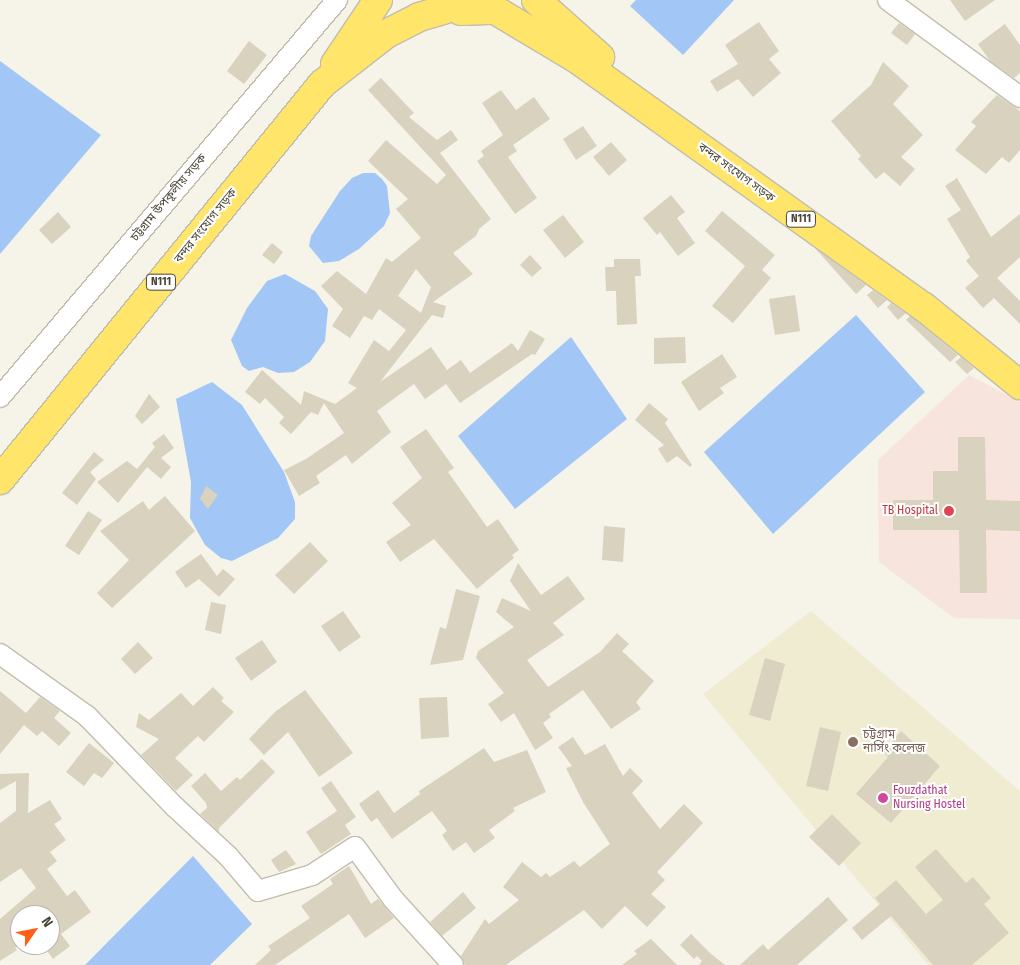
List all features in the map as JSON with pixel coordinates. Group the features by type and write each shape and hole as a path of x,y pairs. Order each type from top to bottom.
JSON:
{"highway":[{"name":"N111","path":"322,84 378,0"},
{"name":"বন্দর সংযোগ সড়ক","path":"536,0 585,46 933,295 1020,365"},
{"name":"বন্দর সংযোগ সড়ক","path":"0,480 322,84 386,34 419,17 453,5 495,10 577,58 924,307 1020,385"}],"street":[{"name":"চট্টগ্রাম উপকূলীয় সড়ক","path":"0,397 337,0"},
{"path":"888,0 1020,97"},
{"path":"0,654 87,716 175,807 228,856 258,891 312,875 355,847 393,899 453,965"}],"shaded area":[{"name":"TB Hospital","path":"969,375 1020,402 1020,619 954,618 879,562 878,460"},
{"name":"চট্টগ্রাম নার্সিং কলেজ","path":"811,611 1020,791 1020,965 928,965 703,694"}],"water":[{"path":"636,0 734,0 683,55 630,6"},
{"path":"0,61 101,135 0,254"},
{"path":"363,173 375,173 387,186 390,213 384,226 359,249 339,261 323,263 309,246 311,236 340,191 352,178"},
{"path":"285,274 315,291 328,309 325,341 310,362 294,372 278,373 263,367 249,371 242,366 231,340 247,308 267,281"},
{"path":"856,315 925,392 773,534 704,452"},
{"path":"571,337 627,419 515,509 458,436"},
{"path":"212,382 242,405 284,472 295,502 295,519 278,538 232,561 221,558 205,545 190,518 191,482 176,399"},
{"path":"193,856 252,924 210,965 85,965"}],"building":[{"path":"950,0 995,0 965,21"},
{"path":"759,22 779,51 769,59 781,73 753,97 738,79 717,92 710,81 738,64 725,45"},
{"path":"899,23 915,34 907,45 891,33"},
{"path":"1005,24 1020,45 1020,73 1014,78 990,61 978,44"},
{"path":"249,41 267,55 244,84 227,71"},
{"path":"883,62 909,86 893,104 923,135 901,157 915,169 900,186 884,172 876,179 858,159 861,156 831,121 871,85"},
{"path":"381,78 414,113 409,117 437,140 451,130 458,140 440,153 491,219 479,229 476,236 453,253 473,274 433,302 446,306 443,318 432,315 380,382 431,347 447,370 461,360 470,373 512,343 518,351 530,330 545,339 535,355 532,354 460,403 446,384 425,399 414,384 377,411 391,432 352,464 346,455 316,476 320,483 299,496 284,470 306,459 344,433 324,403 318,415 311,412 291,434 279,423 284,417 265,398 260,404 245,392 262,370 301,405 304,391 335,404 357,388 348,383 374,340 389,351 406,330 379,309 372,320 364,316 350,338 332,326 343,309 321,286 337,271 366,294 386,258 392,262 421,238 396,209 408,199 368,161 386,140 437,184 446,175 368,90","holes":["416,269 431,287 421,313 398,296"]},
{"path":"501,90 516,110 534,97 550,119 513,145 517,151 508,157 537,198 515,214 477,161 484,156 481,151 503,135 482,103"},
{"path":"997,95 1020,111 1020,150 1009,163 1002,157 986,174 955,150 976,126 971,122"},
{"path":"583,126 597,146 576,160 563,139"},
{"path":"611,142 627,160 609,176 593,157"},
{"path":"957,178 991,237 1020,214 1020,257 997,278 1020,301 1020,324 994,298 983,308 965,288 979,276 966,261 970,257 947,219 961,210 945,186"},
{"path":"671,195 685,212 677,218 695,243 678,256 660,232 657,235 643,218"},
{"path":"722,211 775,255 762,270 771,278 733,323 712,306 745,266 705,231"},
{"path":"58,212 71,227 52,244 39,230"},
{"path":"563,215 584,242 565,258 543,230"},
{"path":"272,243 283,252 274,264 262,255"},
{"path":"814,247 866,285 856,294"},
{"path":"530,255 542,268 532,277 520,265"},
{"path":"614,259 640,259 641,276 635,276 637,324 617,325 616,291 606,291 605,267 614,267"},
{"path":"873,290 887,300 878,308 867,295"},
{"path":"795,295 800,331 775,335 769,299"},
{"path":"891,303 906,313 898,320 887,307"},
{"path":"910,316 958,355 950,362 906,320"},
{"path":"685,337 686,363 654,364 654,338"},
{"path":"722,354 737,377 720,388 724,393 699,411 681,382"},
{"path":"961,357 974,368 967,374 955,362"},
{"path":"149,394 160,407 142,424 135,416"},
{"path":"649,403 668,419 665,423 692,465 690,467 677,456 667,463 658,449 664,445 635,420"},
{"path":"426,429 454,468 448,472 487,527 498,519 519,550 512,555 514,558 477,589 434,539 400,562 386,542 411,525 392,503 422,478 400,447"},
{"path":"164,434 174,448 161,458 171,467 161,479 147,467 118,503 97,482 127,461 137,469 155,447 152,443"},
{"path":"958,437 985,437 986,500 1020,501 1020,531 986,530 987,593 960,593 959,530 893,530 893,500 933,500 933,471 958,471"},
{"path":"94,452 104,460 90,472 96,479 77,505 62,493"},
{"path":"206,486 218,495 208,509 200,499"},
{"path":"165,496 195,531 112,608 97,593 129,560 100,531 143,501 149,510"},
{"path":"88,511 102,520 79,555 65,546"},
{"path":"604,526 625,528 623,562 602,560"},
{"path":"310,542 328,561 294,594 275,575"},
{"path":"201,554 217,576 223,569 235,579 219,597 199,579 186,588 175,572"},
{"path":"518,563 541,595 568,576 585,599 553,623 564,635 527,660 548,687 600,652 617,633 629,644 622,651 654,681 636,702 641,709 611,729 583,690 549,714 551,717 543,723 553,738 535,750 514,713 501,722 488,704 504,693 476,658 478,651 514,627 496,612 502,598 531,611 510,581"},
{"path":"456,589 480,596 463,660 430,665 440,627 446,629"},
{"path":"211,602 226,605 221,634 205,630"},
{"path":"343,611 361,637 339,652 321,626"},
{"path":"262,640 277,662 251,681 235,658"},
{"path":"138,642 153,658 135,674 121,659"},
{"path":"765,658 785,664 770,721 749,715"},
{"path":"213,687 224,698 221,701 234,712 204,742 198,736 175,758 193,775 176,791 141,755 159,739 136,727 139,713 149,720 181,693 193,706"},
{"path":"305,690 353,753 319,777 288,732 264,755 249,739 276,711"},
{"path":"0,691 26,713 40,697 60,711 54,718 71,733 59,746 42,731 37,736 24,725 0,754"},
{"path":"447,697 449,737 421,739 419,698"},
{"path":"820,727 841,732 828,791 806,786"},
{"path":"901,731 940,766 891,823 856,794 888,757 883,752"},
{"path":"573,737 585,755 605,744 623,776 630,768 643,781 632,793 660,829 684,804 703,823 657,872 665,880 651,894 666,907 647,927 625,906 602,929 584,910 506,965 465,965 461,956 485,919 489,924 519,900 503,887 522,862 541,877 546,873 550,877 574,861 580,867 610,844 583,802 566,768 572,766 558,747"},
{"path":"89,743 114,763 102,778 94,773 84,786 66,772"},
{"path":"484,748 494,762 527,750 546,792 513,808 515,811 489,830 495,838 474,853 466,842 453,851 442,835 447,831 432,811 392,839 377,818 371,822 359,804 378,790 394,813 420,794 419,791"},
{"path":"262,759 275,772 219,828 219,832 200,814 207,808 206,803 191,786 205,773 221,791 237,777 240,780"},
{"path":"29,773 28,813 50,800 62,819 54,824 66,840 50,852 57,861 47,869 67,896 75,890 91,912 61,934 70,946 60,954 60,905 16,905 36,888 21,868 0,882 0,823 16,811 16,781 0,790 0,774"},
{"path":"331,781 356,817 345,825 351,834 321,854 306,832 337,811 321,788"},
{"path":"832,814 861,843 839,866 809,837"},
{"path":"936,849 966,883 973,877 991,898 984,904 1009,933 972,965 933,965 891,916 862,940 852,928 880,904 875,898 896,880 926,914 943,900 915,867"},
{"path":"286,850 296,864 279,872 271,860"},
{"path":"349,866 371,904 378,899 394,918 365,938 349,914 275,965 255,965 271,950 268,946 310,918 301,906 333,884 330,879"},
{"path":"463,892 476,908 442,936 430,922"},
{"path":"828,897 848,920 797,965 740,965 763,944 768,950"},
{"path":"10,910 10,955 0,961 0,919"},
{"path":"691,934 725,965 699,965 702,961 697,956 694,959 680,945"},
{"path":"651,939 677,965 622,965 637,954 634,951"},
{"path":"50,955 58,955 53,959"}],"place":[{"name":"TB Hospital","path":"949,511"},
{"name":"চট্টগ্রাম নার্সিং কলেজ","path":"853,742"},
{"name":"Fouzdathat Nursing Hostel","path":"883,798"}]}
